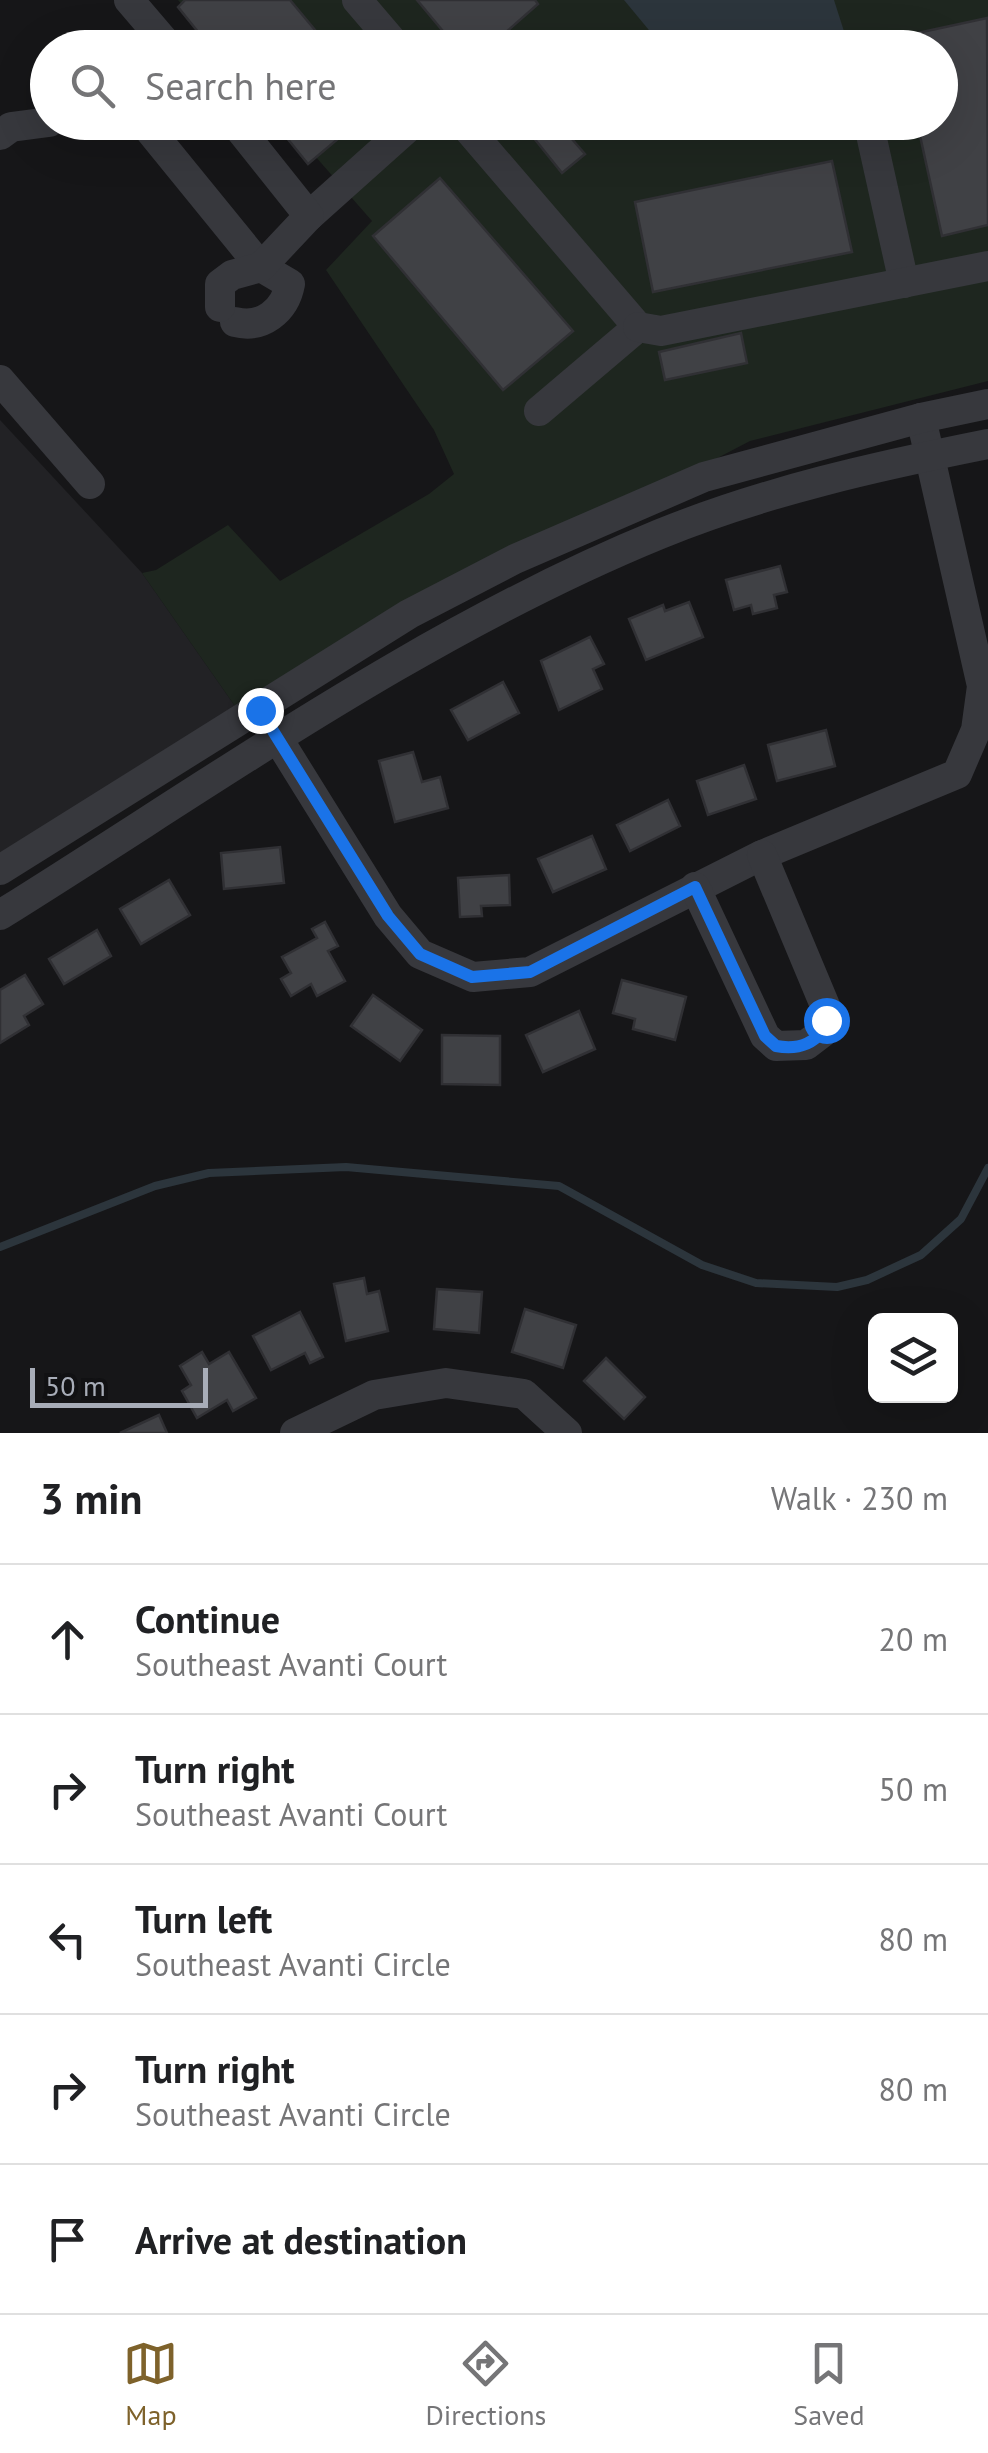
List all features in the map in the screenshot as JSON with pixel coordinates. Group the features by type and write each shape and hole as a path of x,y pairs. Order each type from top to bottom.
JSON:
{"street":[{"path":"129,0 155,30"},
{"path":"357,0 383,30"},
{"path":"0,136 11,127 30,124"},
{"path":"158,140 262,267 290,284 287,299 274,315 248,326 227,314 220,284 232,275 262,267 309,216 394,140"},
{"path":"248,140 309,216"},
{"path":"477,140 638,327 661,332 988,266"},
{"path":"872,140 904,283"},
{"path":"538,411 638,327"},
{"path":"0,380 90,484"},
{"path":"0,870 409,614 584,528 704,477 921,418 988,404"},
{"path":"260,710 399,928 420,954 472,977 530,972 762,855 956,774 976,730 982,686 921,418"},
{"path":"0,915 426,648 599,560 717,512 988,444"},
{"path":"584,528 599,560"},
{"path":"695,887 765,1036 776,1046 806,1045 823,1032 826,1008 762,855"},
{"path":"295,1433 374,1396 446,1383 524,1394 567,1433"}],"shaded area":[{"path":"178,0 988,0 988,381 750,441 237,709 142,573 156,570 228,525 280,581 429,494 454,474 434,430 326,270 372,221 301,140 958,140 958,30 205,30"},
{"path":"624,0 834,0 844,30 649,30"},
{"path":"0,420 142,573 237,709 0,855"}],"building":[{"path":"185,0 290,0 315,30 197,30 178,7"},
{"path":"417,0 535,0 538,4 508,30 442,30"},
{"path":"987,18 988,225 942,236 921,140 958,140 958,30 931,30"},
{"path":"289,140 337,140 308,164"},
{"path":"535,140 573,140 585,154 562,173"},
{"path":"832,161 852,252 653,292 635,202"},
{"path":"440,178 573,331 503,390 373,236"},
{"path":"741,333 747,363 665,380 659,352"},
{"path":"780,566 787,592 774,595 777,608 753,614 751,605 734,610 726,580"},
{"path":"689,602 703,637 646,660 629,619 663,605 665,611"},
{"path":"590,637 604,664 593,669 602,689 559,710 541,661"},
{"path":"503,682 519,713 468,740 451,710"},
{"path":"826,730 835,766 777,781 768,745"},
{"path":"413,752 422,782 440,777 448,808 395,822 379,761"},
{"path":"744,765 756,799 708,815 697,781"},
{"path":"668,800 680,826 630,851 617,825"},
{"path":"592,836 606,869 553,892 538,859"},
{"path":"280,847 284,883 224,889 221,853"},
{"path":"509,875 510,905 481,906 482,916 460,917 458,878"},
{"path":"169,880 190,915 141,944 120,909"},
{"path":"325,922 338,946 328,951 345,981 317,996 311,984 291,996 281,979 291,973 282,957 317,938 312,929"},
{"path":"97,930 111,956 64,984 49,959"},
{"path":"25,975 43,1004 24,1016 29,1025 0,1043 0,990"},
{"path":"622,980 686,997 675,1040 633,1029 635,1019 613,1013"},
{"path":"373,995 422,1030 400,1061 351,1026"},
{"path":"579,1011 595,1049 543,1072 526,1035"},
{"path":"442,1035 500,1036 500,1085 442,1084"},
{"path":"364,1278 367,1294 379,1291 388,1331 346,1341 334,1284"},
{"path":"437,1289 482,1292 479,1333 434,1329"},
{"path":"525,1309 576,1325 563,1368 512,1352"},
{"path":"300,1312 323,1357 310,1363 305,1353 271,1370 253,1336"},
{"path":"202,1352 209,1364 229,1352 256,1398 233,1411 227,1400 197,1418 182,1391 191,1385 180,1366"},
{"path":"606,1358 645,1397 624,1419 584,1381"},
{"path":"159,1415 167,1433 120,1433"}],"waterway":[{"path":"0,1247 155,1186 209,1173 346,1167 559,1186 702,1265 756,1283 837,1287 867,1280 921,1255 961,1219 988,1168"}],"route":[{"path":"260,710 388,916 420,954 472,977 530,972 695,887 765,1036 776,1046 806,1045 823,1032 826,1020"}]}
